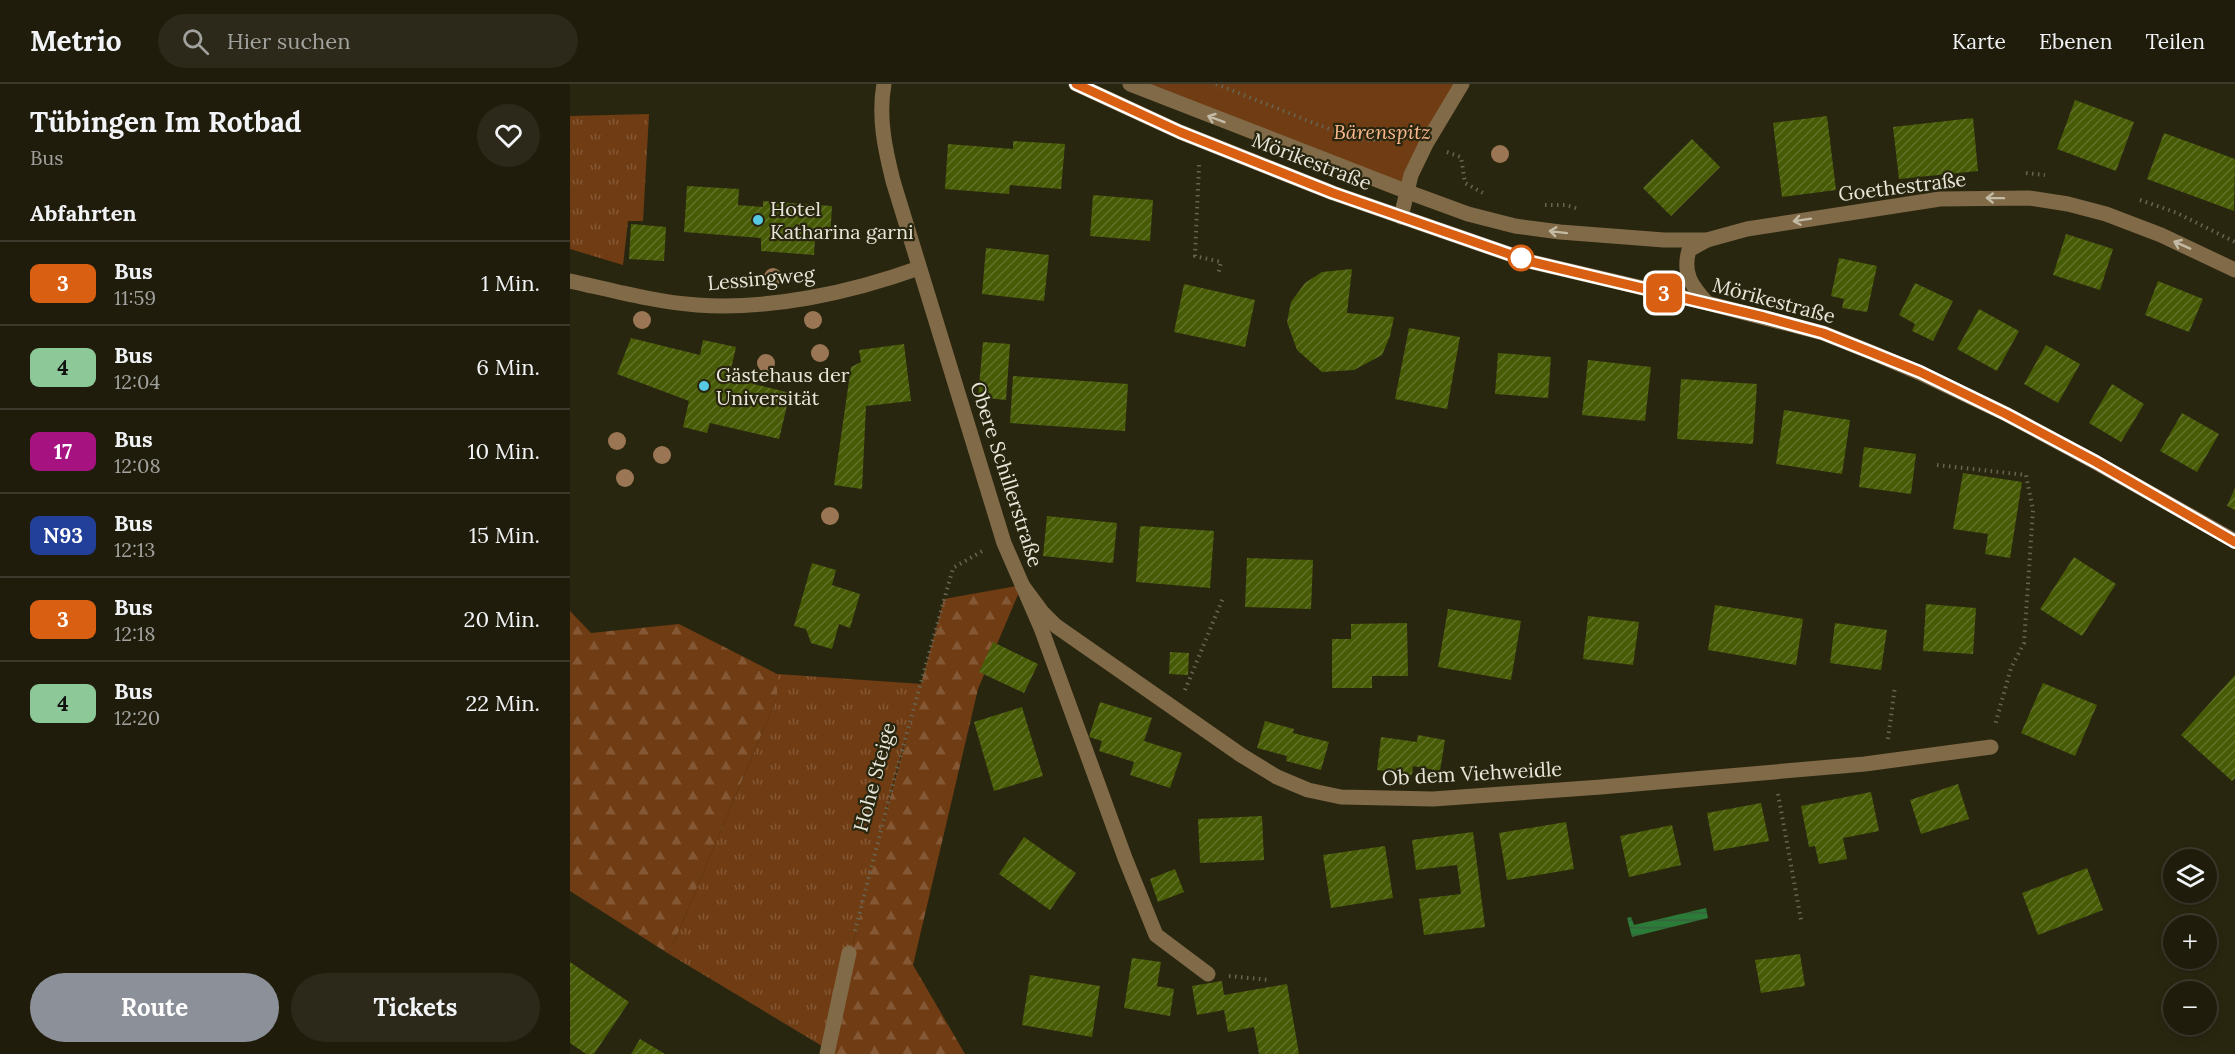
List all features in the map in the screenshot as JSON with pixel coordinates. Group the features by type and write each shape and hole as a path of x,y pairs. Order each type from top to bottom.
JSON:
{"street":[{"name":"Obere Schillerstraße","path":"884,84 881,105 883,141 892,182 1004,543 1041,628 1106,808 1156,935 1208,974"},
{"name":"Mörikestraße","path":"1076,84 1200,140 1333,193 1532,262 1823,333 1920,372 2006,414 2085,456 2235,542"},
{"name":"Mörikestraße","path":"1131,84 1408,192"},
{"path":"1401,217 1411,175 1426,144 1462,84"},
{"name":"Goethestraße","path":"1408,192 1468,214 1515,226 1640,238 1707,240"},
{"name":"Goethestraße","path":"1707,303 1689,279 1686,263 1689,250 1707,240 1747,229 1940,199 2029,198 2068,204 2106,214 2161,235 2235,270"},
{"name":"Lessingweg","path":"570,281 696,304 746,304 792,300 848,289 890,279 919,268"},
{"name":"Ob dem Viehweidle","path":"1022,585 1042,612 1056,626 1241,755 1276,777 1308,790 1341,797 1422,799 1490,796 1774,772 1991,747"},
{"path":"826,1054 849,952"}],"path":[{"path":"1216,84 1344,135 1364,140 1401,138 1426,144"},
{"path":"1200,140 1195,256 1221,262 1218,275"},
{"path":"1937,465 2026,475 2033,510 2024,644 2012,668 1996,720 1991,747"},
{"name":"Hohe Steige","path":"849,952 952,567 974,554 1004,543"},
{"path":"1177,710 1223,598"},
{"path":"1885,761 1895,686"},
{"path":"1774,772 1800,920"},
{"path":"1208,974 1270,980"}],"green space":[{"name":"Bärenspitz","path":"1130,84 1458,84 1408,192"},
{"path":"649,114 643,221 628,221 623,265 570,249 570,116"},
{"path":"1022,585 978,689 913,965 965,1054 827,1054 873,861 944,599"},
{"path":"570,611 591,633 679,624 777,674 777,697 669,954 570,891"},
{"path":"777,674 922,684 896,772 827,1049 669,954 777,697"}],"shaded area":[{"path":"1706,908 1708,918 1632,937 1627,918 1631,917 1634,925"}],"building":[{"path":"2075,100 2134,122 2116,171 2057,149"},
{"path":"1827,116 1836,190 1782,197 1773,123"},
{"path":"1973,118 1978,171 1899,179 1893,127"},
{"path":"2164,133 2235,159 2234,211 2147,179"},
{"path":"1692,139 1720,167 1671,216 1643,188"},
{"path":"1013,141 1065,144 1061,189 1010,185 1009,194 945,189 948,144 1013,149"},
{"name":"Hotel Katharina garni","path":"687,186 739,189 738,205 763,207 763,201 832,206 830,240 815,238 814,255 761,251 761,238 684,232"},
{"path":"1093,195 1153,200 1150,241 1090,236"},
{"path":"631,224 666,227 664,261 629,259"},
{"path":"2066,234 2113,249 2100,290 2053,275"},
{"path":"986,248 1049,255 1044,301 982,294"},
{"path":"1839,258 1877,266 1867,312 1842,308 1844,299 1831,296"},
{"path":"1352,269 1347,313 1394,317 1390,336 1382,355 1354,370 1322,372 1297,350 1287,322 1291,302 1305,283 1322,272"},
{"path":"2158,281 2203,299 2189,332 2145,315"},
{"path":"1915,283 1953,301 1933,341 1912,331 1915,324 1899,315"},
{"path":"1184,284 1255,300 1245,347 1174,332"},
{"path":"1979,309 2019,331 1997,371 1957,349"},
{"path":"1409,328 1460,337 1447,409 1395,399"},
{"name":"Gästehaus der Universität","path":"631,338 700,355 703,340 736,347 729,378 790,393 779,439 710,423 707,433 683,427 689,401 617,374"},
{"path":"983,342 1010,344 1006,400 978,397"},
{"name":"Gästehaus der Universität","path":"904,344 911,401 866,406 862,489 834,485 851,367 861,362 859,350"},
{"path":"2046,345 2080,364 2058,403 2024,384"},
{"path":"1498,353 1551,357 1548,398 1495,394"},
{"path":"1588,360 1651,367 1645,421 1582,415"},
{"path":"1013,376 1128,384 1125,431 1010,423"},
{"path":"1681,379 1757,384 1753,444 1677,439"},
{"path":"2112,384 2144,404 2121,442 2089,423"},
{"path":"1784,410 1850,420 1842,474 1776,464"},
{"path":"2182,413 2219,434 2197,472 2160,451"},
{"path":"1864,447 1916,454 1911,494 1859,487"},
{"path":"1963,473 2022,482 2010,558 1985,554 1988,534 1953,529"},
{"path":"2235,488 2235,510 2227,506"},
{"path":"1047,516 1117,523 1113,563 1043,556"},
{"path":"1140,526 1214,531 1210,588 1136,582"},
{"path":"2074,557 2116,584 2082,636 2040,609"},
{"path":"1247,558 1313,560 1311,609 1245,607"},
{"path":"812,563 836,570 832,585 860,594 850,628 839,624 832,649 811,643 806,629 794,626"},
{"path":"1926,604 1976,608 1973,654 1923,651"},
{"path":"1715,605 1803,619 1796,665 1708,650"},
{"path":"1448,609 1521,621 1511,680 1438,667"},
{"path":"1588,616 1639,622 1633,665 1583,659"},
{"path":"1407,623 1408,676 1372,676 1372,688 1332,688 1332,639 1351,639 1351,624"},
{"path":"1835,623 1887,630 1881,670 1830,663"},
{"path":"993,642 1038,664 1024,693 979,672"},
{"path":"1170,652 1189,653 1188,675 1169,674"},
{"path":"2235,675 2235,778 2232,781 2181,735"},
{"path":"2043,683 2097,705 2075,756 2021,733"},
{"path":"1100,702 1152,718 1144,741 1182,753 1170,788 1130,775 1134,762 1099,751 1102,741 1089,737"},
{"path":"1022,707 1043,776 994,791 974,722"},
{"path":"1265,721 1294,729 1293,733 1329,742 1321,770 1286,761 1287,756 1257,748"},
{"path":"1418,735 1445,740 1440,771 1413,766 1412,775 1377,770 1381,737 1417,742"},
{"path":"1958,784 1969,819 1921,834 1910,800"},
{"path":"1871,792 1879,831 1843,838 1847,859 1819,864 1815,846 1809,847 1801,806"},
{"path":"1761,803 1769,841 1714,851 1707,813"},
{"path":"1262,816 1264,860 1200,863 1198,819"},
{"path":"1566,822 1574,869 1507,880 1499,833"},
{"path":"1672,825 1681,865 1629,877 1620,836"},
{"path":"1473,832 1485,927 1424,935 1419,899 1461,894 1457,865 1416,870 1412,840"},
{"path":"1024,837 1076,873 1050,910 999,874"},
{"path":"1385,846 1393,898 1331,908 1323,855"},
{"path":"2087,868 2103,910 2038,935 2022,893"},
{"path":"1175,869 1184,892 1158,902 1150,879"},
{"path":"1800,954 1805,986 1761,993 1755,960"},
{"path":"1132,958 1161,962 1157,986 1174,989 1170,1016 1124,1008"},
{"path":"570,962 629,1002 594,1054 586,1054 570,1043"},
{"path":"1030,975 1100,986 1092,1037 1022,1025"},
{"path":"1222,981 1224,995 1287,984 1299,1054 1259,1054 1254,1027 1228,1032 1224,1010 1197,1015 1192,986"},
{"path":"640,1039 665,1054 631,1054"}],"bus line":[{"name":"3","path":"1076,84 1180,132 1333,193 1532,262 1823,333 1920,372 2006,414 2096,462 2235,542"}],"place":[{"name":"Hotel Katharina garni","path":"758,220"},
{"name":"Gästehaus der Universität","path":"704,386"}]}
